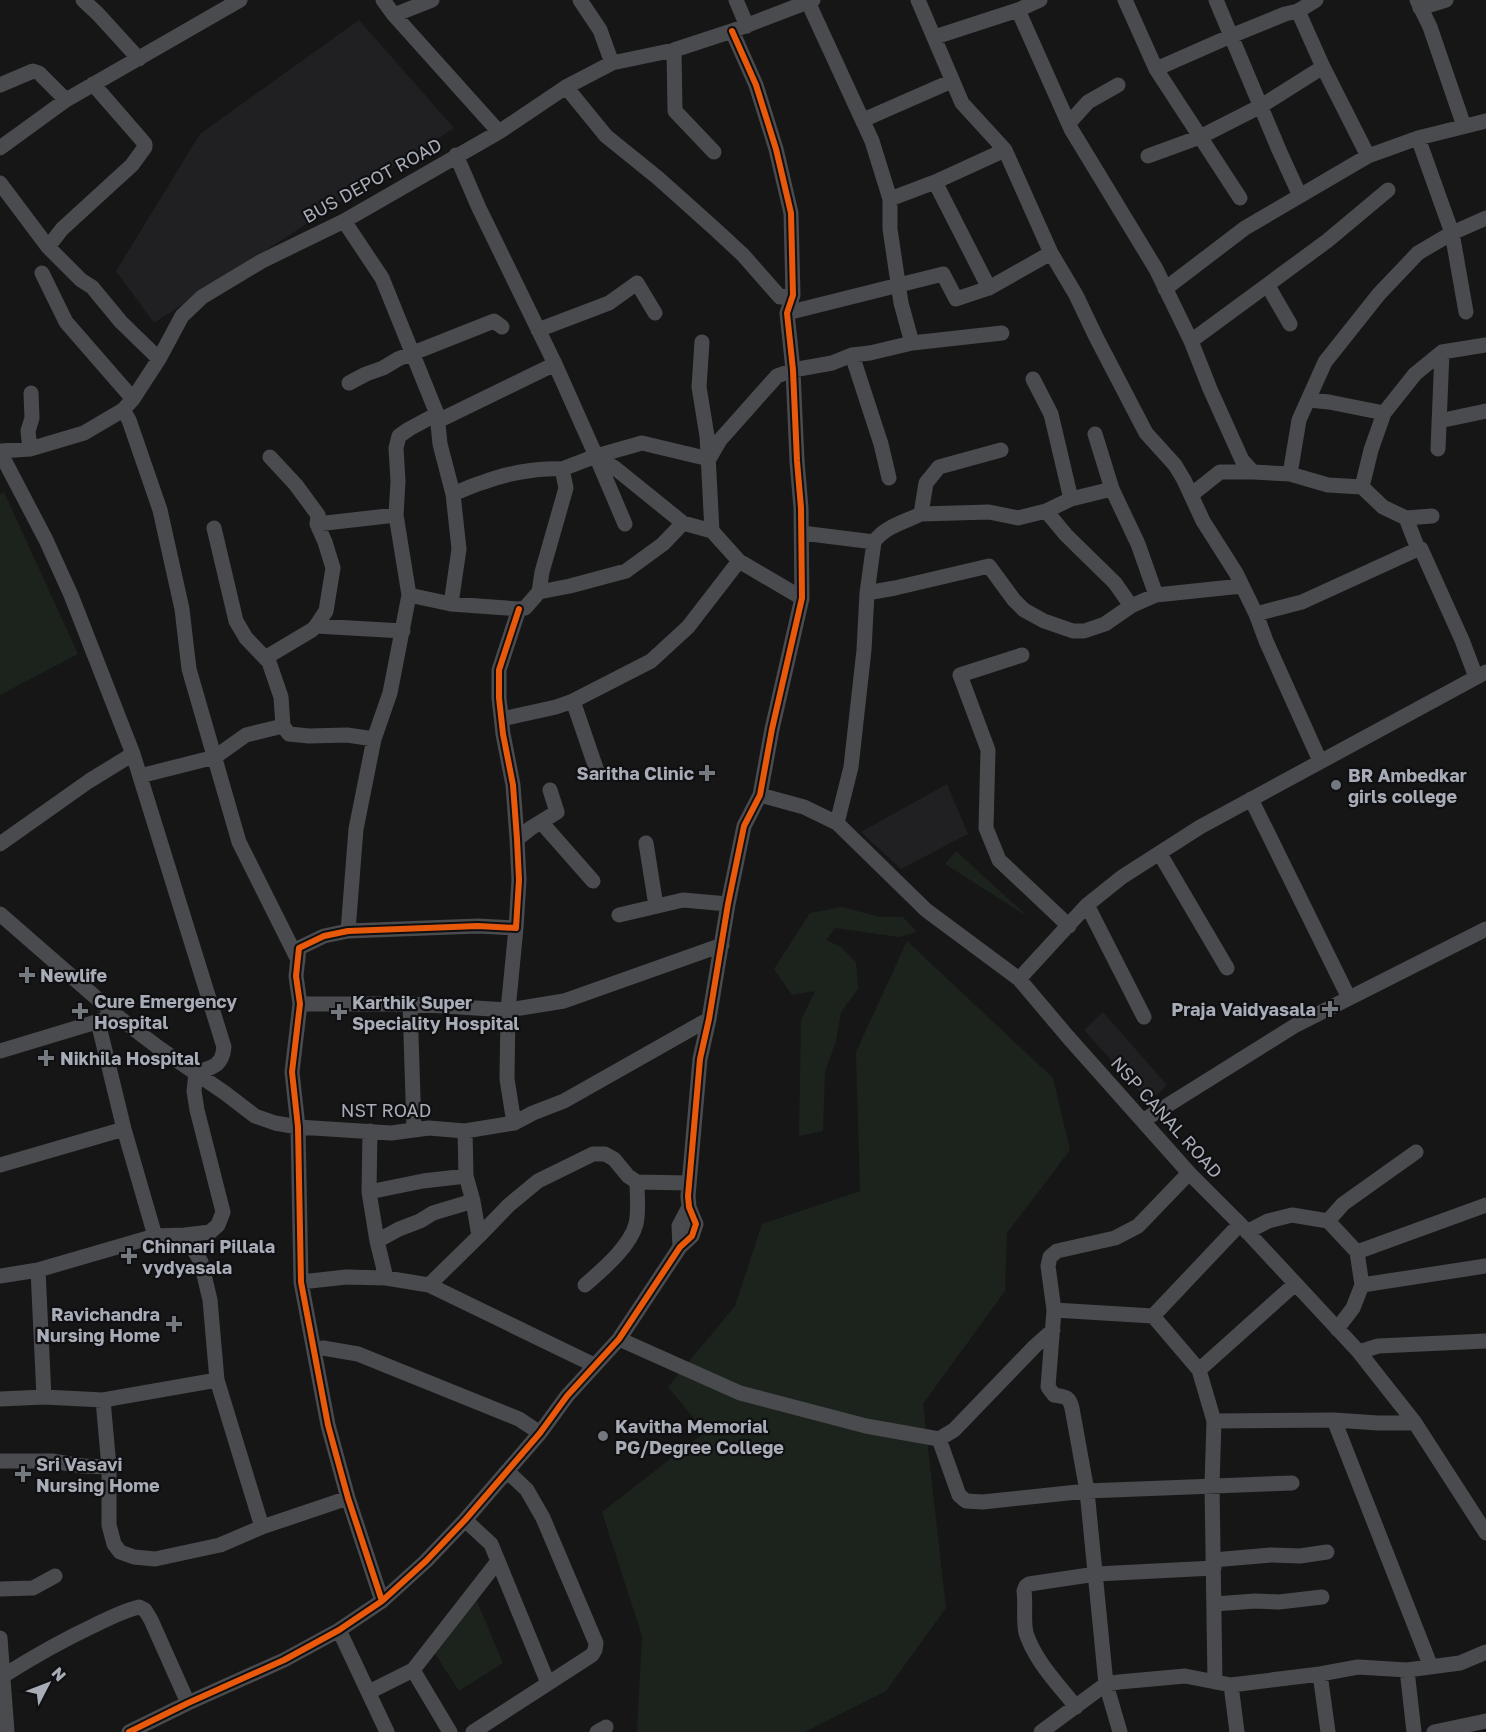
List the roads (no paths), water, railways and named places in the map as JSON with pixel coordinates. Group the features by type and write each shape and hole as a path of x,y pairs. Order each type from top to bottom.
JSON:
{"street":[{"path":"84,0 139,59"},
{"path":"0,148 66,100 240,0"},
{"path":"383,0 499,132"},
{"path":"394,15 432,0"},
{"path":"580,0 600,30 612,63"},
{"path":"736,0 747,26"},
{"path":"918,0 962,103 1005,150 1051,253 1076,295 1146,433 1174,465 1203,521 1236,573 1320,761"},
{"path":"935,38 1018,10 1040,0"},
{"path":"1125,0 1156,69 1240,198"},
{"path":"1216,0 1300,196"},
{"path":"1156,69 1231,36 1298,11 1316,0"},
{"path":"1446,0 1418,4 1430,27 1464,126"},
{"path":"810,1 872,141 890,199 890,229 901,303 912,343"},
{"name":"BUS DEPOT ROAD","path":"0,451 30,449 84,433 128,404 159,359 182,316 202,297 262,261 344,220 499,132 566,87 612,63 674,50 747,26 810,1"},
{"path":"1018,10 1069,123 1156,269 1191,341 1242,460 1253,472"},
{"path":"1298,11 1323,67 1368,156"},
{"path":"129,1732 284,1660 339,1630 382,1601 426,1561 465,1520 540,1433 567,1396 619,1339 680,1247 692,1236 696,1224 688,1207 689,1183 700,1059 744,826 760,795 772,729 802,598 802,533 793,370 787,313 793,295 791,213 776,149 756,85 732,31"},
{"path":"674,50 675,111 714,152"},
{"path":"1148,156 1200,137 1261,106 1323,67"},
{"path":"0,85 33,70 39,73 66,100"},
{"path":"863,120 951,81"},
{"path":"48,247 62,229 132,165 145,147 145,144 93,84"},
{"path":"1069,123 1088,102 1118,85"},
{"path":"566,87 606,136 658,178 715,229 743,255 780,297 793,295"},
{"path":"1165,289 1245,228 1368,156 1418,138 1464,126 1484,127"},
{"path":"1418,138 1452,233 1466,312"},
{"path":"890,199 935,182 1005,150"},
{"path":"456,155 479,208 555,364 625,524"},
{"path":"935,182 989,288"},
{"path":"0,183 48,247 81,280 92,287 121,322 159,359"},
{"path":"1191,341 1327,241 1388,190"},
{"path":"1290,474 1299,420 1325,362 1379,294 1418,253 1452,233 1486,218"},
{"path":"344,220 382,278 438,417 440,444 453,495 459,549 451,604"},
{"path":"787,313 943,274 956,299 989,288 1051,253"},
{"path":"42,273 66,321 128,404 129,420 160,510 182,609 189,669 239,842 298,960"},
{"path":"538,330 609,303 637,283 655,312"},
{"path":"1268,286 1290,324"},
{"path":"350,383 413,352 494,321 502,327"},
{"path":"709,459 720,440 777,376 793,370 832,363 852,355 912,343 1002,333"},
{"path":"702,342 699,387 707,436 712,531"},
{"path":"1362,487 1371,450 1384,413 1415,374 1442,352 1486,345"},
{"path":"1438,449 1442,352"},
{"path":"852,355 881,444 889,478"},
{"path":"348,931 356,829 374,739 390,693 409,595 396,515 398,481 396,448 399,436 409,429 555,364"},
{"path":"1033,379 1051,414 1071,499"},
{"path":"30,449 28,431 32,418 31,393"},
{"path":"1309,400 1384,413"},
{"path":"1439,421 1486,411"},
{"path":"1095,434 1112,489 1138,544 1156,595"},
{"path":"453,495 492,479 546,468 562,468 642,443 709,459"},
{"path":"921,514 926,483 939,467 1001,450"},
{"path":"0,451 46,540 71,595 133,754 224,1047 223,1057 218,1064 195,1073 194,1091 223,1212 218,1225 210,1232 155,1236 38,1270 0,1276"},
{"path":"596,456 615,468 683,523 712,531 739,561 802,598"},
{"path":"265,658 316,626 326,611 333,568 317,524 318,515 296,485 270,457"},
{"path":"409,595 451,604 525,608 539,592 542,572 566,488 562,468"},
{"path":"1191,495 1220,472 1290,474 1328,485 1362,487 1383,507 1406,518 1432,516"},
{"path":"837,823 851,767 863,661 867,593 874,542 878,535 921,514 988,512 1018,518 1046,511 1071,499 1112,489"},
{"path":"1046,511 1066,535 1115,583 1131,606"},
{"path":"317,524 396,515"},
{"path":"1020,979 1088,905 1122,877 1200,827 1481,675 1462,640 1421,549 1418,549 1406,518"},
{"path":"539,592 627,571 663,544 683,523"},
{"path":"214,528 236,621 246,638 269,662 281,697 283,726 289,734 347,735 374,739"},
{"path":"802,533 874,542"},
{"path":"1256,614 1302,602 1418,549"},
{"path":"502,719 573,701 651,661 688,627 739,561"},
{"path":"867,593 989,566 1014,600 1024,609 1044,621 1073,632 1105,624 1131,606 1156,595 1242,586"},
{"path":"514,1123 507,1079 508,1010 519,880 513,785 499,698 499,670 519,609"},
{"path":"316,626 403,631"},
{"path":"1022,655 960,675 988,750 986,828 999,860 1069,926"},
{"path":"573,701 597,771"},
{"path":"140,776 215,757 246,735 283,726"},
{"path":"0,844 89,781 133,754"},
{"path":"517,839 557,812 550,790"},
{"name":"NSP CANAL ROAD","path":"760,795 804,807 837,823 926,910 1020,979 1068,1037 1189,1173 1359,1352 1415,1423 1486,1533"},
{"path":"1251,799 1349,998"},
{"path":"541,822 593,881"},
{"path":"646,843 656,906"},
{"path":"1160,854 1227,968"},
{"path":"619,915 683,900 728,904"},
{"path":"1088,905 1144,1017"},
{"name":"NST ROAD","path":"0,914 117,1016 255,1116 275,1123 298,1127 391,1133 429,1128 465,1131 514,1123 564,1101 709,1019"},
{"path":"382,1601 348,1498 328,1425 301,1282 298,1127 292,1072 300,1004 296,976 299,948 324,936 348,931 478,926 516,928"},
{"path":"1144,1120 1296,1025 1486,929"},
{"path":"300,1004 410,1005 508,1010 564,1001 722,945"},
{"path":"410,1005 414,1129"},
{"path":"0,1051 117,1016"},
{"path":"98,1022 124,1129 155,1236"},
{"path":"0,1165 124,1129"},
{"path":"370,1131 369,1192 386,1278"},
{"path":"465,1131 466,1176 479,1236"},
{"path":"1328,1221 1343,1204 1416,1152"},
{"path":"429,1285 509,1205 538,1181 593,1154 605,1154 614,1159 628,1176 637,1182 689,1183"},
{"path":"1120,1732 1106,1684 1087,1491 1070,1401 1054,1395 1048,1387 1054,1310 1048,1266 1050,1257 1057,1251 1115,1238 1138,1226 1189,1173"},
{"path":"369,1192 423,1181 466,1176"},
{"path":"585,1285 607,1265 635,1226 637,1182"},
{"path":"377,1241 433,1213 473,1202"},
{"path":"1357,1252 1486,1205"},
{"path":"1054,1310 1153,1316 1243,1228 1292,1215 1328,1221 1357,1252 1362,1285 1353,1308 1337,1329"},
{"path":"185,1235 201,1262 210,1300 218,1380 262,1527"},
{"path":"1362,1285 1486,1266"},
{"path":"38,1270 44,1397"},
{"path":"301,1282 346,1277 386,1278 429,1285 594,1365"},
{"path":"1199,1370 1295,1284"},
{"path":"1153,1316 1199,1370 1215,1421 1212,1485 1215,1682"},
{"path":"619,1339 740,1393 866,1426 939,1439 954,1430 1053,1330"},
{"path":"1359,1352 1378,1346 1486,1341"},
{"path":"315,1350 323,1348 358,1354 519,1419 540,1433"},
{"path":"0,1399 44,1397 103,1400 218,1380"},
{"path":"103,1400 109,1467 108,1496 111,1538 120,1552 134,1557 155,1559 220,1545 262,1527 348,1498"},
{"path":"1215,1421 1334,1420 1415,1423"},
{"path":"1334,1420 1431,1667"},
{"path":"939,1439 959,1495 966,1501 983,1502 1087,1491 1292,1484"},
{"path":"0,1461 52,1461 109,1467"},
{"path":"473,1732 592,1655 596,1643 543,1518 527,1490 507,1471"},
{"path":"465,1520 491,1544 548,1683"},
{"path":"1076,1707 1031,1646 1026,1631 1024,1591 1029,1584 1096,1574 1213,1564 1271,1555 1300,1556 1326,1552"},
{"path":"369,1692 412,1670 498,1561"},
{"path":"0,1589 33,1588 55,1576"},
{"path":"1214,1604 1280,1602 1322,1597"},
{"path":"3,1676 35,1655 70,1637 126,1610 139,1607 145,1610 151,1620 188,1703"},
{"path":"339,1630 387,1732"},
{"path":"0,1638 7,1732"},
{"path":"1041,1732 1106,1684 1185,1676 1231,1684 1320,1674 1358,1667 1407,1670 1460,1663 1486,1652"},
{"path":"412,1670 450,1732"},
{"path":"1407,1670 1414,1732"},
{"path":"1320,1674 1328,1732"},
{"path":"1231,1684 1237,1732"},
{"path":"1434,1732 1479,1726"}],"place":[{"name":"Saritha Clinic","path":"707,773"},
{"name":"BR Ambedkar girls college","path":"1336,785"},
{"name":"Newlife","path":"27,975"},
{"name":"Praja Vaidyasala","path":"1330,1009"},
{"name":"Cure Emergency Hospital","path":"80,1011"},
{"name":"Karthik Super Speciality Hospital","path":"339,1012"},
{"name":"Nikhila Hospital","path":"46,1058"},
{"name":"Chinnari Pillala vydyasala","path":"129,1256"},
{"name":"Ravichandra Nursing Home","path":"174,1324"},
{"name":"Kavitha Memorial PG/Degree College","path":"603,1436"},
{"name":"Sri Vasavi Nursing Home","path":"23,1474"}]}
